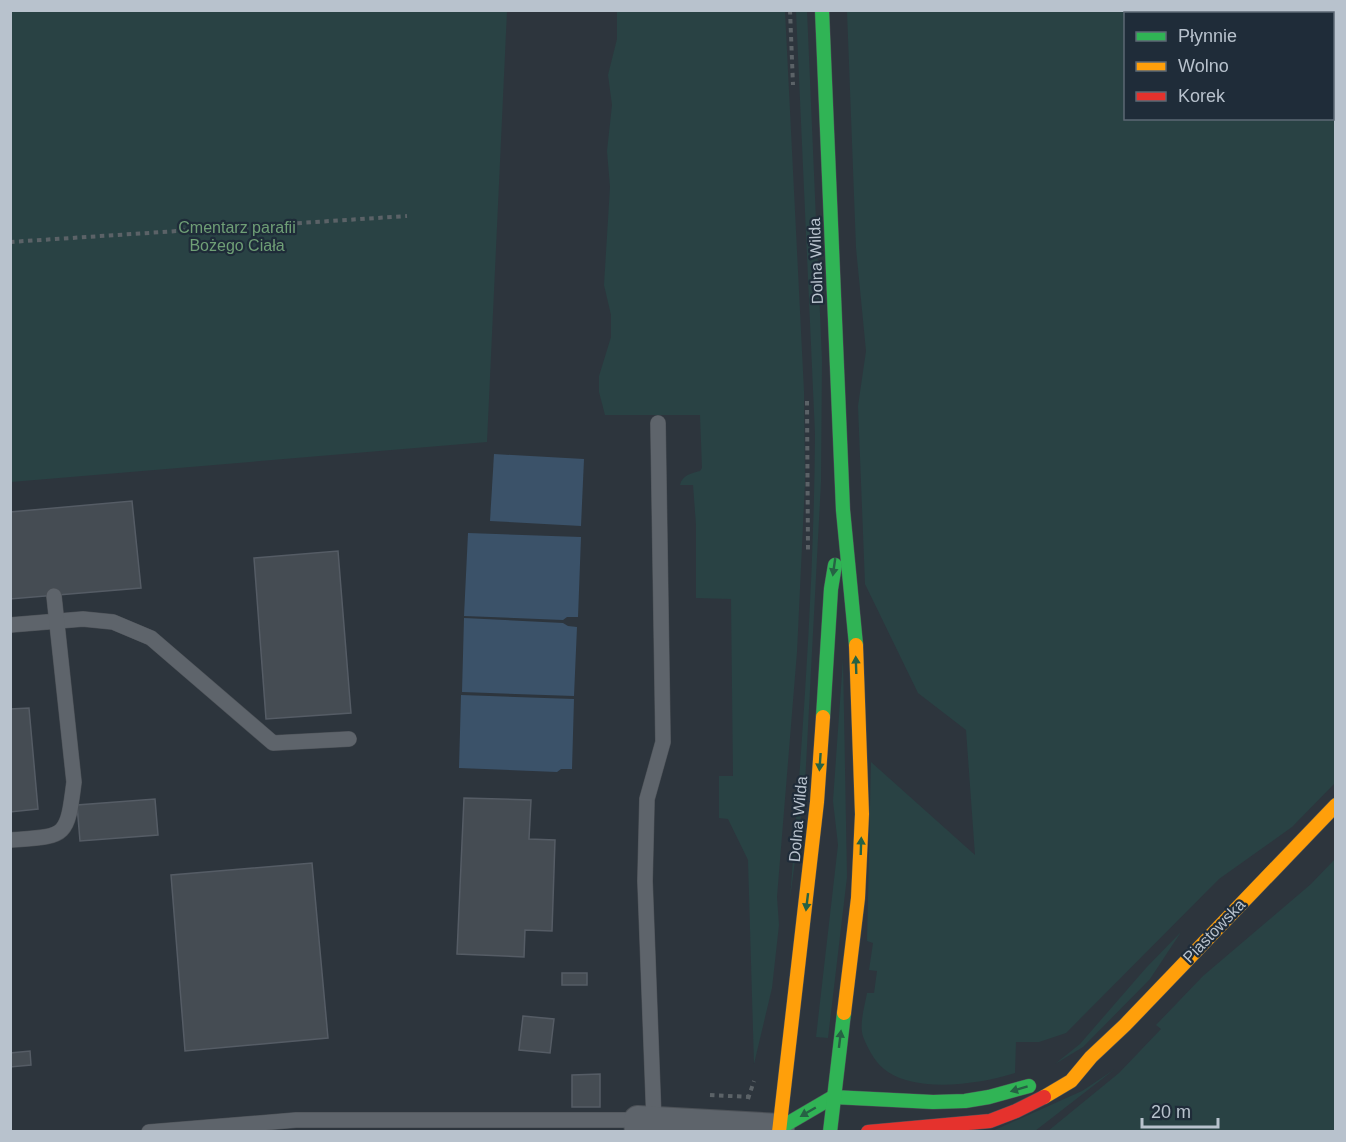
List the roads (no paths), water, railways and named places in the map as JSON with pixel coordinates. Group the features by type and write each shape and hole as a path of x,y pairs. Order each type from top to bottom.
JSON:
{"main road":[{"name":"Dolna Wilda","path":"822,10 843,510 855,623 862,839 854,933 830,1131"},
{"name":"Dolna Wilda","path":"786,1130 817,802 831,589 843,510"},
{"name":"Piastowska","path":"868,1131 969,1125 990,1121 1016,1111 1071,1081 1091,1057 1125,1025 1335,805"},
{"name":"Piastowska","path":"1060,1072 1091,1057"},
{"path":"786,1130 833,1097 933,1102 965,1101 989,1097 1039,1082"}],"street":[{"path":"644,1124 786,1130"}],"lane":[{"path":"149,1131 282,1126 644,1124 647,799 663,742 658,423"},
{"path":"10,840 58,834 66,825 70,812 74,782 54,596"},
{"path":"10,625 83,619 112,622 151,638 273,743 349,739"}],"water":[{"path":"494,454 584,459 581,526 490,521"},
{"path":"468,533 581,537 578,617 567,617 563,620 464,616"},
{"path":"464,618 563,623 577,627 574,696 462,692"},
{"path":"461,695 574,699 572,769 561,769 557,772 459,768"}],"park label":[{"name":"Cmentarz parafii Bożego Ciała","path":"237,236"}]}
